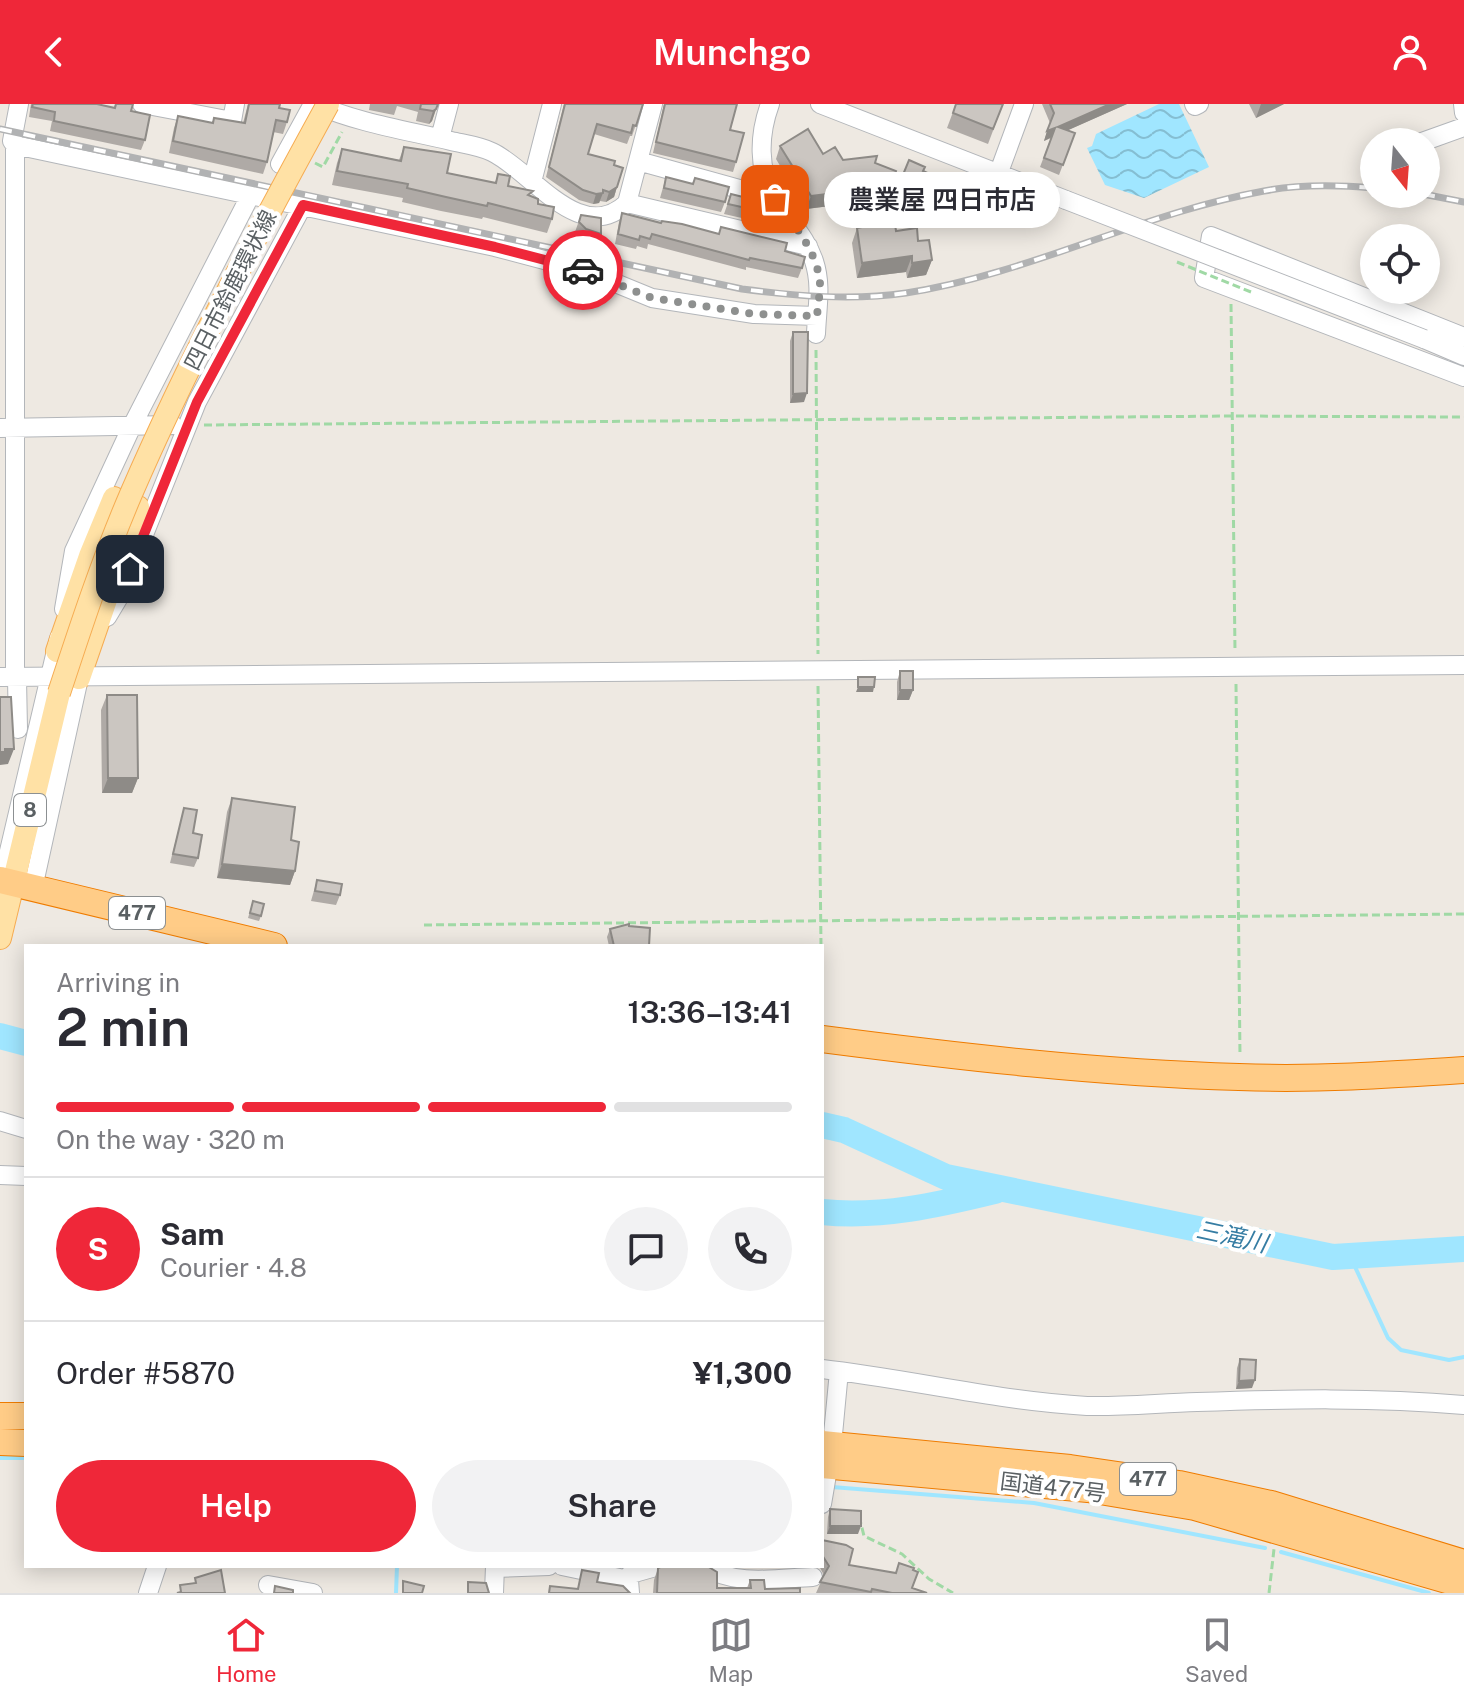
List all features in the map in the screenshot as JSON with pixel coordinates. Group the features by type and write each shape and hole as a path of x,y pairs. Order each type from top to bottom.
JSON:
{"highway":[{"name":"477","path":"12,883 266,944"},
{"path":"824,1039 1096,1069 1240,1077 1348,1077 1464,1070"},
{"path":"0,1416 24,1416"},
{"path":"0,1442 24,1443"},
{"name":"国道477号","path":"826,1455 1088,1489 1195,1507 1464,1584"},
{"name":"国道477号","path":"826,1455 1070,1468 1179,1484 1271,1504 1464,1563"}],"main road":[{"name":"四日市鈴鹿環状線","path":"1,932 54,685 130,496 217,311 328,104"},
{"name":"8","path":"57,651 90,556 159,397 217,311"},
{"name":"8","path":"79,678 138,507 196,381 217,311"}],"street":[{"path":"18,729 11,678 7,179 15,145 12,141 19,104"},
{"path":"142,104 232,121 235,104"},
{"path":"280,164 314,104 349,118 493,152 581,215 603,216 627,203 808,246"},
{"path":"440,138 449,104"},
{"path":"532,182 552,104"},
{"path":"627,203 653,104"},
{"path":"15,145 495,247 572,267 652,298 816,325 820,282 808,246 769,187 761,150 763,123 770,104"},
{"path":"820,104 1464,356"},
{"path":"999,172 1024,104"},
{"path":"1463,104 1464,113"},
{"path":"1440,136 1464,127"},
{"path":"638,161 775,199"},
{"path":"54,685 74,551 132,426 251,194"},
{"path":"95,632 119,597 197,402 303,205"},
{"path":"1464,337 1211,236 1204,278 1464,377"},
{"path":"208,280 251,302"},
{"path":"7,428 188,425"},
{"path":"11,678 54,685 79,678 1464,665"},
{"path":"12,883 79,678"},
{"path":"0,1121 24,1128"},
{"path":"0,1175 24,1176"},
{"path":"824,1480 830,1370 1087,1406 1321,1398 1412,1400 1464,1405"},
{"path":"148,1593 156,1568"},
{"path":"272,1568 267,1589 313,1593"},
{"path":"494,1593 495,1568"},
{"path":"569,1568 628,1586 631,1574 652,1568"},
{"path":"707,1568 721,1584 738,1578 813,1579"},
{"path":"1463,1593 1464,1584"}],"path":[{"path":"323,167 349,118"},
{"path":"1166,257 1251,292"},
{"path":"1231,288 1240,1077"},
{"path":"816,325 821,944"},
{"path":"188,425 1233,416 1464,417"},
{"path":"424,925 1464,914"},
{"path":"858,1515 864,1536 902,1554 929,1579 953,1593"},
{"path":"1269,1593 1276,1530"}],"water":[{"path":"1159,104 1179,104 1209,167 1144,198 1105,185 1087,148 1092,146 1096,134"}],"building":[{"path":"33,104 97,104 115,108 116,104 133,104 131,111 150,115 145,140 54,121 55,112 32,107"},
{"path":"249,104 280,104 279,108 290,110 287,122 276,120 267,162 173,141 178,116 213,123 214,118 245,123"},
{"path":"421,104 438,104 433,111 420,109"},
{"path":"565,104 643,104 631,133 597,124 588,154 615,161 614,165 623,168 617,187 609,192 603,190 603,193 596,194 583,190 549,167"},
{"path":"665,104 737,104 730,130 744,133 736,162 656,142"},
{"path":"956,104 1003,104 993,129 953,113"},
{"path":"1050,104 1110,104 1058,127 1075,133 1063,165 1044,158 1055,128 1047,131 1054,113"},
{"path":"808,129 823,154 835,147 843,160 877,156 875,163 896,171 890,189 864,180 843,192 811,196 780,146"},
{"path":"404,147 451,154 447,173 496,183 498,174 510,176 508,186 533,191 528,195 538,199 538,204 554,207 552,219 407,188 408,184 337,171 342,149 401,161"},
{"path":"909,160 925,167 923,171 930,174 925,187 919,184 912,187 900,182"},
{"path":"666,177 693,184 695,178 729,187 725,202 664,188"},
{"path":"731,194 775,205 773,214 728,204"},
{"path":"622,213 719,234 721,227 787,243 785,251 805,257 802,268 749,260 652,234 650,239 640,236 639,240 618,234"},
{"path":"581,215 601,218 601,234 586,229 579,222"},
{"path":"887,222 887,225 895,224 896,231 917,228 918,241 929,240 932,260 912,263 912,256 862,263 857,228"},
{"path":"793,332 808,332 807,393 793,394"},
{"path":"900,671 913,671 913,690 900,690"},
{"path":"858,677 875,677 874,687 858,687"},
{"path":"107,695 137,695 138,778 108,778"},
{"path":"0,697 11,697 14,749 5,749 5,752 0,752"},
{"path":"232,798 295,807 291,840 299,842 295,871 222,864"},
{"path":"184,808 197,810 193,833 202,835 198,858 173,854"},
{"path":"317,880 342,884 340,895 315,891"},
{"path":"253,901 264,904 261,916 250,913"},
{"path":"629,924 650,928 649,944 614,944 610,929"},
{"path":"1240,1359 1256,1360 1255,1380 1239,1381"},
{"path":"830,1509 861,1511 861,1526 830,1526"},
{"path":"824,1540 853,1549 849,1565 896,1573 899,1563 914,1568 918,1572 912,1588 927,1593 892,1593 872,1589 871,1592 820,1582 829,1566 824,1558"},
{"path":"658,1568 710,1568 717,1572 717,1588 751,1588 750,1580 764,1580 765,1589 800,1588 800,1593 657,1593"},
{"path":"221,1570 225,1593 177,1593 181,1592 180,1585 196,1583 195,1578"},
{"path":"582,1570 599,1573 597,1582 623,1586 630,1593 549,1593 550,1586 578,1589"},
{"path":"403,1581 424,1586 422,1593 403,1593"},
{"path":"468,1582 486,1583 489,1593 468,1593"},
{"path":"275,1586 293,1590 293,1593 274,1593"}],"waterway":[{"name":"三滝川","path":"0,1036 24,1042"},
{"name":"三滝川","path":"824,1125 844,1130 946,1177 1333,1257 1464,1249"},
{"name":"三滝川","path":"824,1212 888,1212 995,1191"},
{"path":"1350,1256 1388,1338 1401,1350 1449,1360 1464,1357"},
{"path":"0,1458 24,1458"},
{"path":"832,1487 1034,1503 1265,1548"},
{"path":"1281,1552 1429,1593"},
{"path":"396,1593 397,1568"}],"railway":[{"path":"0,129 742,289 824,297 906,293 952,284 1174,214 1264,191 1291,187 1360,187"},
{"path":"1440,197 1464,202"}],"way so far":[{"path":"583,270 652,298 754,314 817,316 820,282 813,259 808,246 775,199"}],"place":[{"name":"農業屋 四日市店","path":"775,199"}],"route":[{"path":"130,569 197,402 303,205 495,247 583,270"}]}
